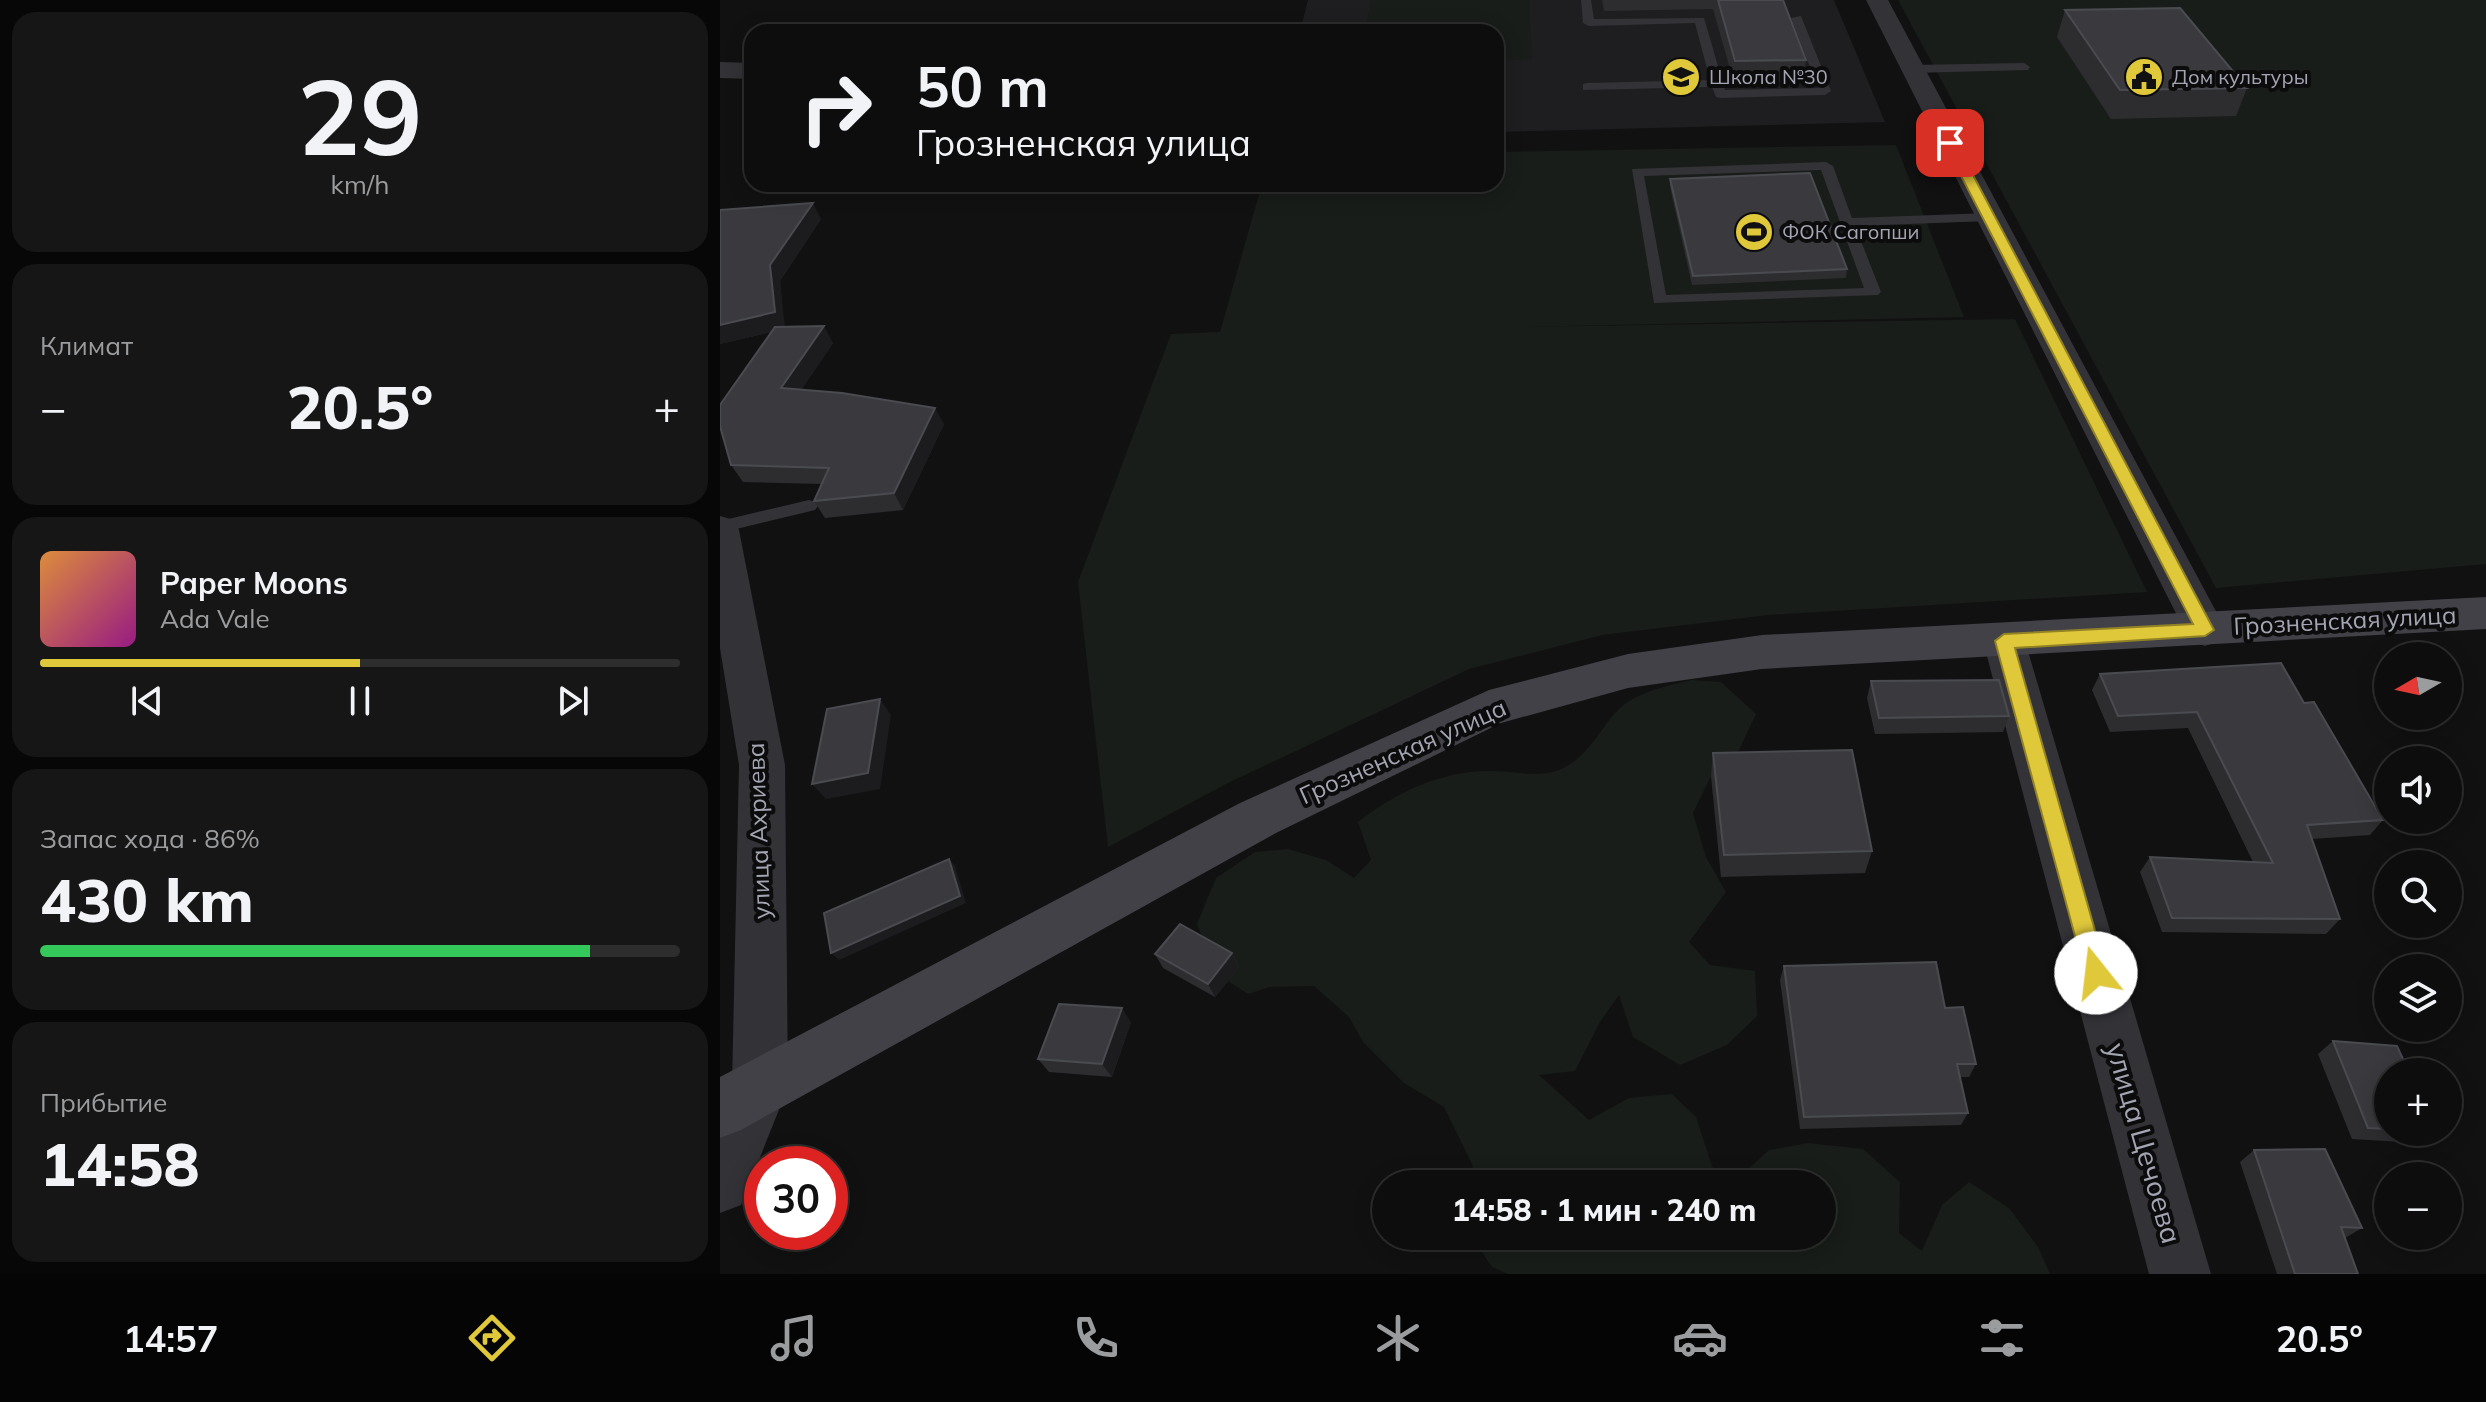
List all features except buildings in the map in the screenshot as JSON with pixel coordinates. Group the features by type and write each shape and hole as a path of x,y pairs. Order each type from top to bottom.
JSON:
{"street":[{"name":"Грозненская улица","path":"1877,0 2205,630"},
{"path":"720,70 744,71"},
{"name":"улица Ахриева","path":"720,529 724,581 762,765 740,1098"},
{"name":"Грозненская улица","path":"740,1098 1258,818 1489,708 1628,671 1762,652 2486,613"},
{"name":"улица Цечоева","path":"2004,641 2180,1274"},
{"path":"720,1184 740,1098"}],"lane":[{"path":"1586,0 1589,23 1700,20 1720,94 1825,91 1797,18"},
{"path":"1911,69 2024,67"},
{"path":"1587,87 1716,83"},
{"path":"1826,166 1847,222 1873,292 1659,300 1637,172 1826,166"},
{"path":"1847,222 1989,217"},
{"path":"720,529 809,506"}],"shaded area":[{"name":"Школа №30","path":"1308,0 1834,0 1885,122 1504,132 1504,24 1302,24"},
{"path":"1371,0 1529,0 1532,59 1504,60 1504,24 1366,24"},
{"path":"1898,0 2486,0 2486,564 2216,588"},
{"path":"1896,145 1964,317 1522,327 2015,319 2147,592 1768,615 1602,635 1469,669 1228,783 1108,847 1078,582 1171,334 1220,332 1260,192 1504,192 1504,152"},
{"path":"1691,680 1721,682 1756,714 1739,750 1711,776 1693,813 1706,857 1726,892 1689,942 1710,965 1755,971 1757,1016 1727,1045 1680,1065 1633,1037 1619,995 1600,1022 1575,1071 1539,1075 1589,1120 1629,1098 1672,1094 1696,1117 1715,1170 1472,1170 1473,1166 1444,1107 1404,1083 1363,1042 1349,1017 1314,986 1270,987 1248,994 1217,974 1197,924 1216,878 1255,852 1288,849 1326,860 1354,878 1371,860 1358,822 1388,801 1421,785 1456,774 1492,771 1542,774 1559,770 1585,751 1618,710 1652,690"},
{"path":"1808,1143 1863,1149 1900,1182 1899,1233 1922,1251 1942,1205 1969,1182 2009,1208 2038,1247 2050,1274 1508,1274 1492,1267 1480,1250 1836,1250 1836,1170 1747,1170 1769,1150"}],"place":[{"name":"Школа №30","path":"1681,77"},
{"name":"Дом культуры","path":"2144,77"},
{"name":"ФОК Сагопши","path":"1754,232"}],"route":[{"path":"1950,143 2205,630 2004,641 2096,973"}]}
